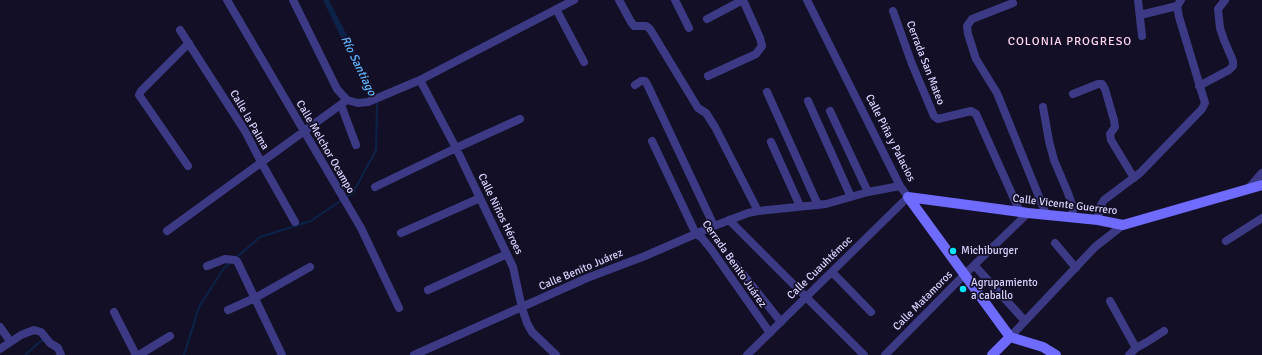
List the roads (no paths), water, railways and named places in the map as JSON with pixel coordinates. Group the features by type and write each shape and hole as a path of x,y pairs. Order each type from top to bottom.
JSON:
{"street":[{"name":"Calle Melchor Ocampo","path":"227,0 360,228 399,308"},
{"path":"293,0 344,103 356,145"},
{"path":"167,231 238,178 344,103 368,102 420,80 574,0"},
{"path":"619,0 634,26 646,26 650,29 698,108 706,113 715,126 758,210"},
{"path":"675,0 689,28"},
{"path":"706,19 743,0 760,38 762,46 756,54 708,76"},
{"name":"Calle Piña y Palacios","path":"807,0 900,186 1010,337"},
{"path":"996,0 1000,8"},
{"path":"1138,0 1142,36"},
{"path":"1200,86 1229,70 1233,66 1233,61 1220,28 1218,9 1214,0"},
{"path":"1218,9 1225,0"},
{"path":"1013,3 972,19 968,26 968,34 976,59 991,81 997,93 1046,214"},
{"path":"1098,220 1099,208 1104,200 1134,178 1202,109 1205,103 1179,3 1140,15"},
{"path":"556,9 584,62"},
{"name":"Cerrada San Mateo","path":"893,11 912,64 934,116 938,119 971,111 976,114 1024,213"},
{"name":"Calle la Palma","path":"180,30 245,131 295,222"},
{"path":"188,166 139,95 141,91 189,43"},
{"name":"Calle Niños Héroes","path":"420,80 456,148 513,267 522,308 527,323 532,332 556,355"},
{"path":"635,85 642,81 645,81 647,84 714,226"},
{"path":"1073,94 1098,84 1102,84 1105,89 1114,120 1115,127 1110,134 1111,140 1134,178"},
{"path":"767,92 818,205"},
{"path":"808,101 851,197"},
{"path":"1043,107 1054,160 1073,208 1072,217"},
{"path":"830,111 868,192"},
{"path":"375,187 520,119"},
{"name":"Cerrada Benito Juárez","path":"652,141 696,234 702,238 711,249 733,283 770,333"},
{"path":"771,142 800,206"},
{"path":"1248,188 1262,173"},
{"name":"Calle Vicente Guerrero","path":"908,197 1024,213 1098,220 1123,225 1262,185"},
{"name":"Calle Benito Juárez","path":"414,355 587,278 645,256 729,220 758,210 826,204 868,192 900,186"},
{"name":"Calle Cuauhtémoc","path":"747,355 908,197"},
{"path":"402,232 480,198"},
{"name":"Calle Matamoros","path":"885,355 965,274 975,266 1024,213"},
{"path":"1226,241 1262,218"},
{"path":"729,220 864,355"},
{"path":"992,355 1095,247 1123,225"},
{"path":"1055,243 1076,268"},
{"path":"428,290 507,254"},
{"path":"207,266 229,259 238,264 282,355"},
{"path":"734,263 780,322"},
{"path":"975,266 1025,320"},
{"path":"228,310 255,298 310,267"},
{"path":"832,272 871,312"},
{"path":"1110,301 1136,348"},
{"path":"114,312 136,355"},
{"path":"0,327 10,341"},
{"path":"0,349 10,341 34,330 41,332 50,343 58,348 61,355"},
{"path":"1129,355 1136,348 1164,331"},
{"path":"139,355 170,336"},
{"path":"1010,337 1043,347 1056,355"}],"water":[{"path":"323,0 329,0 373,87 366,89"}],"waterway":[{"name":"Río Santiago","path":"368,86 373,96"},
{"name":"Río Santiago","path":"346,198 353,193 376,150 377,104 375,100"},
{"name":"Río Santiago","path":"237,257 260,237 311,221 342,200"},
{"name":"Río Santiago","path":"184,355 199,307 224,268 230,263"},
{"name":"Río Santiago","path":"25,355 42,340 44,341"}],"place":[{"name":"Michiburger","path":"953,251"},
{"name":"Agrupamiento a caballo","path":"963,289"}],"district":[{"name":"COLONIA PROGRESO","path":"1070,42"}]}
